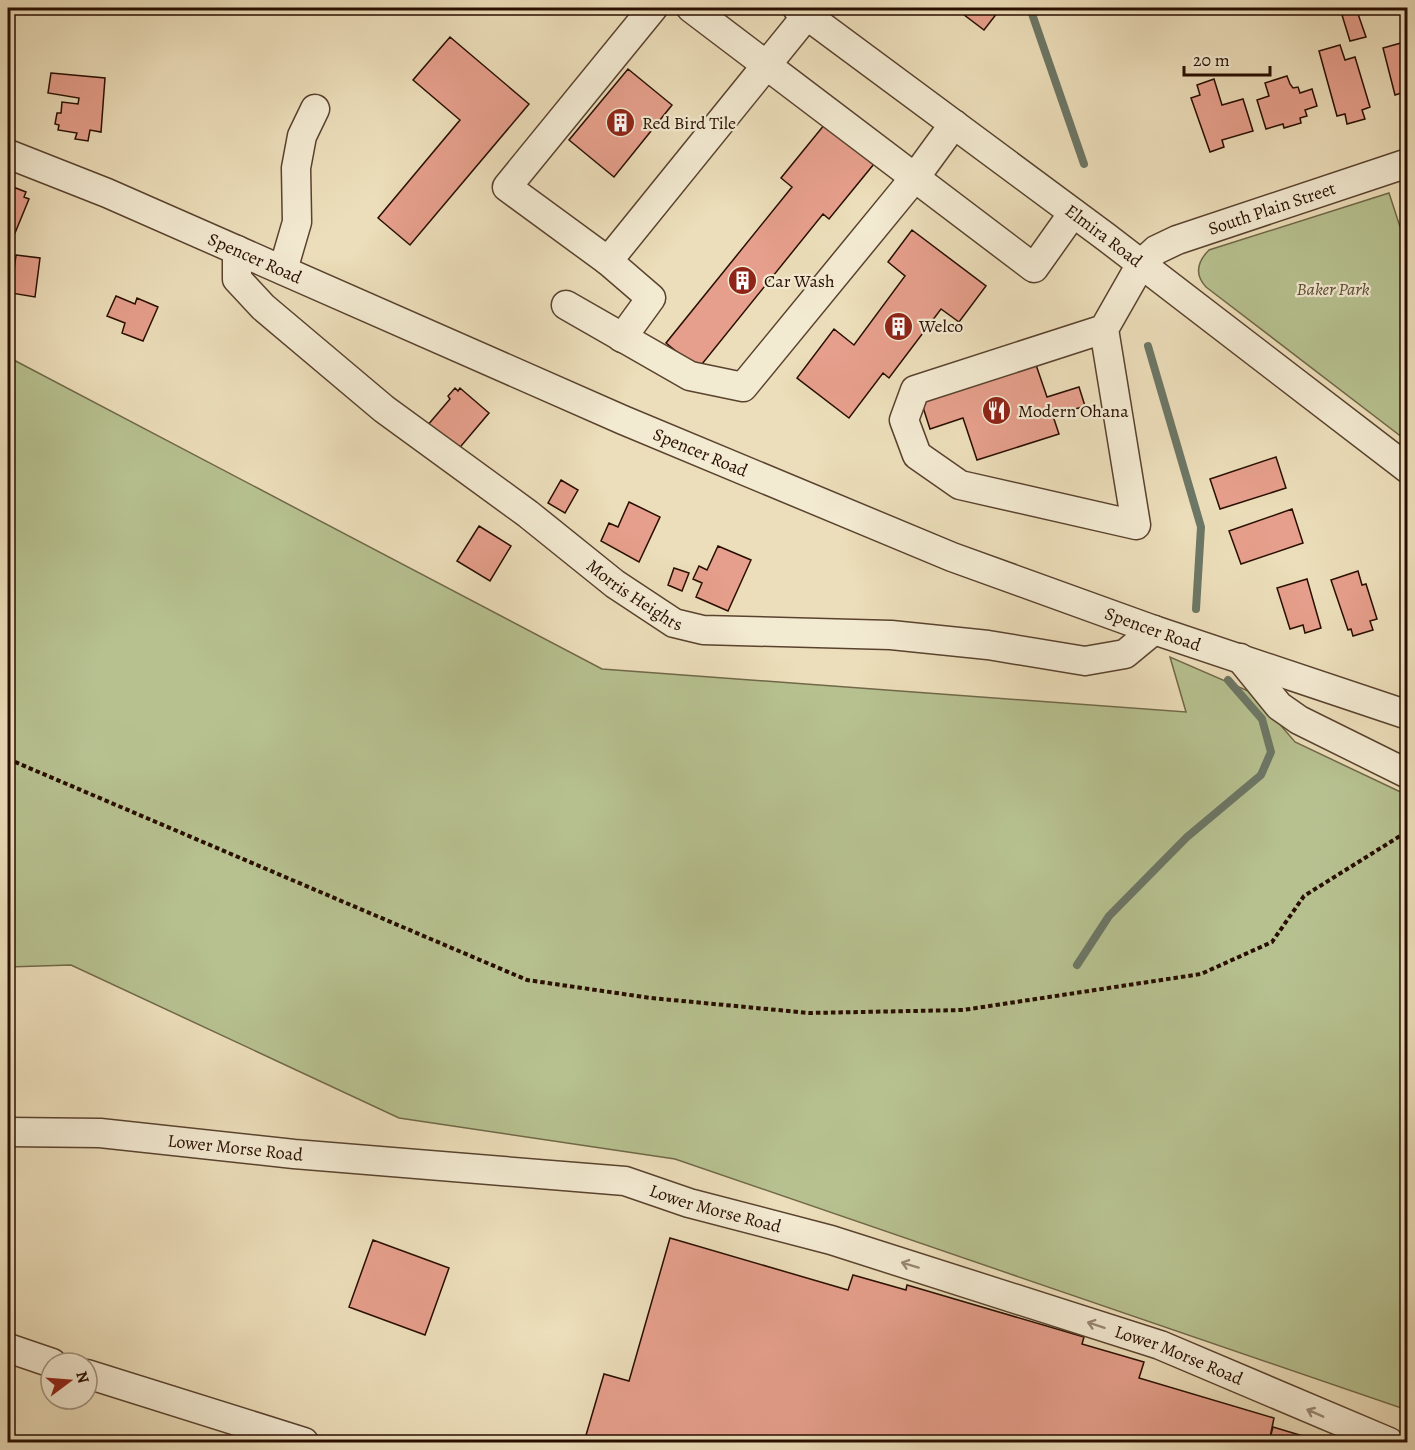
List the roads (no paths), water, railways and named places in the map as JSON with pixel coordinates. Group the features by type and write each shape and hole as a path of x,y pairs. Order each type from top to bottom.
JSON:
{"street":[{"path":"622,338 651,298 608,261 507,187 653,8"},
{"path":"691,8 916,176 1034,268 1074,213"},
{"path":"608,261 766,64 802,11"},
{"name":"Elmira Road","path":"802,11 1074,213 1407,469"},
{"path":"283,270 297,222 296,168 302,136 315,109"},
{"path":"566,305 690,376 743,387 916,176 954,124"},
{"name":"Spencer Road","path":"8,154 107,193 623,420 952,557 1154,630 1407,715"},
{"name":"South Plain Street","path":"1141,264 1156,250 1177,240 1407,163"},
{"name":"Morris Heights","path":"237,250 237,279 263,307 384,409 528,514 615,584 674,623 703,630 891,635 988,645 1085,661 1125,654 1154,630"},
{"path":"1104,329 915,390 904,420 917,455 960,485 1136,525 1104,329 1141,264"},
{"path":"1240,658 1279,706 1299,720 1407,774"},
{"name":"Lower Morse Road","path":"8,1132 100,1133 294,1154 625,1181 690,1203 831,1240 1160,1346 1332,1421 1389,1443"},
{"path":"8,1348 39,1359"},
{"path":"99,1378 304,1443"}],"waterway":[{"path":"1030,8 1084,164"},
{"path":"1148,346 1201,527 1196,609"},
{"path":"1077,965 1109,916 1187,837 1261,775 1271,752 1262,719 1228,680"}],"place":[{"name":"Red Bird Tile","path":"621,123"},
{"name":"Car Wash","path":"743,281"},
{"name":"Welco","path":"898,326"},
{"name":"Modern Ohana","path":"997,411"}],"park label":[{"name":"Baker Park","path":"1333,289"}]}
